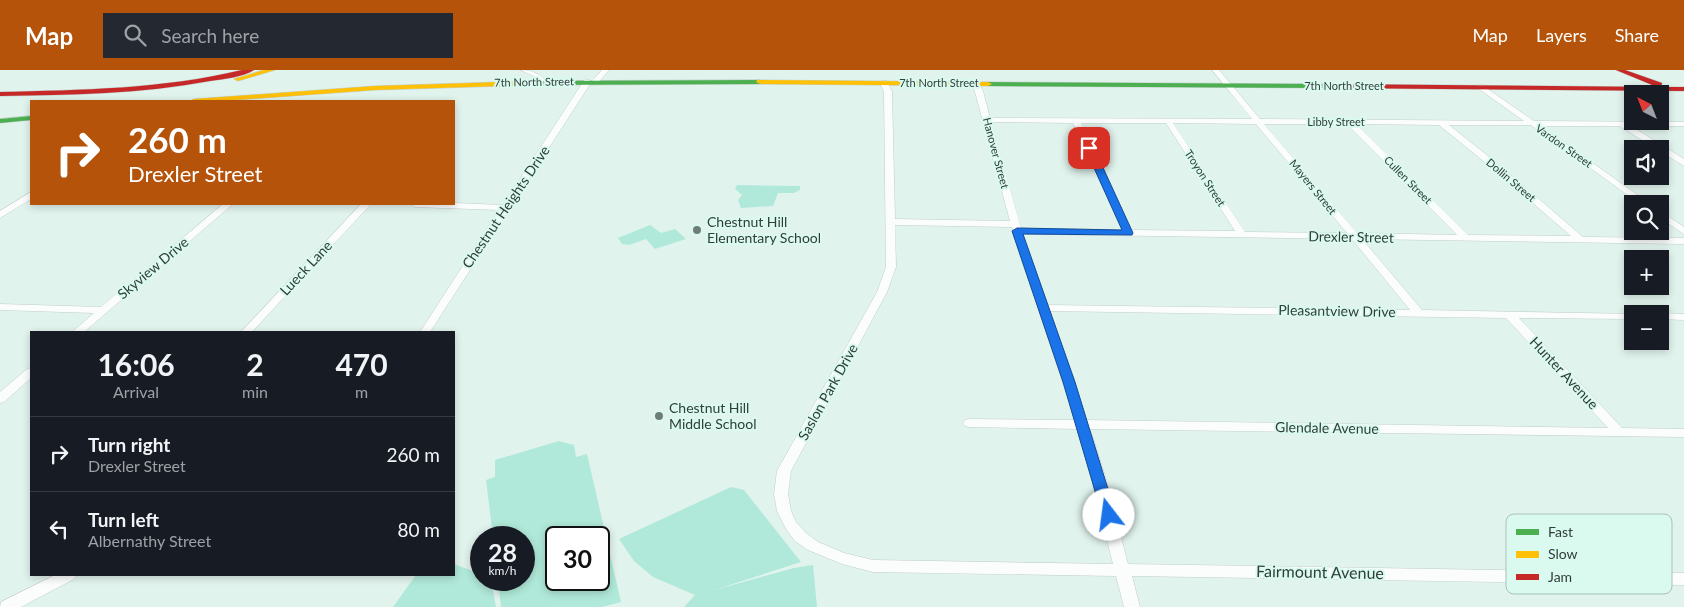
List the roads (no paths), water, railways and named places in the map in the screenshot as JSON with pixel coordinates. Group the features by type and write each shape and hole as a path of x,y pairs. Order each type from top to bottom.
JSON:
{"main road":[{"path":"84,88 167,82 228,70"},
{"path":"0,92 172,85 208,79 243,70"},
{"path":"130,90 193,83 251,70"},
{"path":"0,92 175,89 206,85 272,70"},
{"path":"1619,70 1684,94"},
{"name":"7th North Street","path":"205,100 315,90 405,85 591,81 1684,90"},
{"path":"0,121 30,118"}],"street":[{"path":"523,70 536,74 543,82"},
{"name":"Chestnut Heights Drive","path":"426,331 591,81 606,70"},
{"name":"Mayers Street","path":"1215,70 1353,237 1418,312"},
{"name":"Saslon Park Drive","path":"884,83 888,92 891,268 887,282 784,471 781,494 786,517 795,531 812,546 840,559 873,566 957,567"},
{"name":"Hanover Street","path":"975,84 987,120 1016,228 1099,479 1132,607"},
{"name":"Vardon Street","path":"1482,87 1633,195"},
{"name":"Libby Street","path":"987,120 1684,124"},
{"path":"1076,121 1128,233"},
{"name":"Troyon Street","path":"1168,122 1242,235"},
{"name":"Cullen Street","path":"1349,122 1467,238"},
{"name":"Dollin Street","path":"1440,122 1495,166 1581,240"},
{"path":"1621,124 1684,163"},
{"path":"0,215 26,201"},
{"name":"Skyview Drive","path":"79,331 227,205"},
{"name":"Lueck Lane","path":"247,331 365,205"},
{"path":"438,205 506,208"},
{"path":"1669,220 1684,231"},
{"name":"Drexler Street","path":"891,222 1128,233 1684,241"},
{"path":"0,307 104,310"},
{"name":"Pleasantview Drive","path":"1042,308 1624,316"},
{"name":"Hunter Avenue","path":"1509,314 1619,432"},
{"path":"1669,316 1684,317"},
{"path":"0,399 30,373"},
{"name":"Glendale Avenue","path":"969,423 1684,433"},
{"name":"Fairmount Avenue","path":"957,567 1506,575"},
{"path":"7,607 66,576"}],"place":[{"name":"Chestnut Hill Elementary School","path":"697,230"},
{"name":"Chestnut Hill Middle School","path":"659,416"}]}
